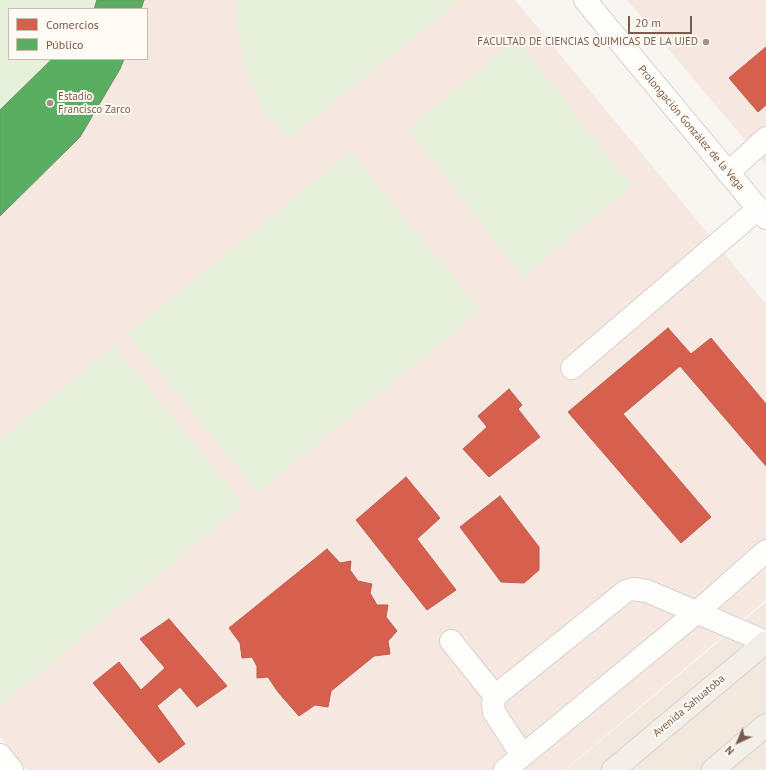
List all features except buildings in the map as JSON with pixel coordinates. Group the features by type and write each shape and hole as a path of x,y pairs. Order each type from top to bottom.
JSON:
{"main road":[{"name":"Avenida Sahuatoba","path":"613,770 766,642"},
{"path":"713,770 766,726"}],"street":[{"name":"Prolongación González de la Vega","path":"585,0 762,214"},
{"path":"728,173 765,141"},
{"path":"572,368 762,214"},
{"path":"505,770 696,613 766,551"},
{"path":"522,755 494,712 493,704 495,696 626,590 633,589 647,591 766,642"},
{"path":"450,641 495,696"},
{"path":"0,755 12,770"}],"shaded area":[{"path":"0,0 515,0 766,304 766,600 565,770 27,770 0,737"},
{"path":"627,0 766,0 766,165"},
{"path":"766,602 766,770 566,770"}],"green space":[{"name":"Estadio Francisco Zarco","path":"0,0 144,0 141,8 8,8 8,60 124,60 120,69 80,137 0,216"},
{"path":"237,0 456,0 458,2 288,139 265,112 246,71 236,24"},
{"path":"516,39 632,186 523,277 408,129"},
{"path":"351,152 481,311 258,492 128,334"},
{"path":"114,346 244,504 0,706 0,439"}],"place":[{"name":"FACULTAD DE CIENCIAS QUIMICAS DE LA UJED","path":"706,42"},
{"name":"Estadio Francisco Zarco","path":"50,103"}]}
